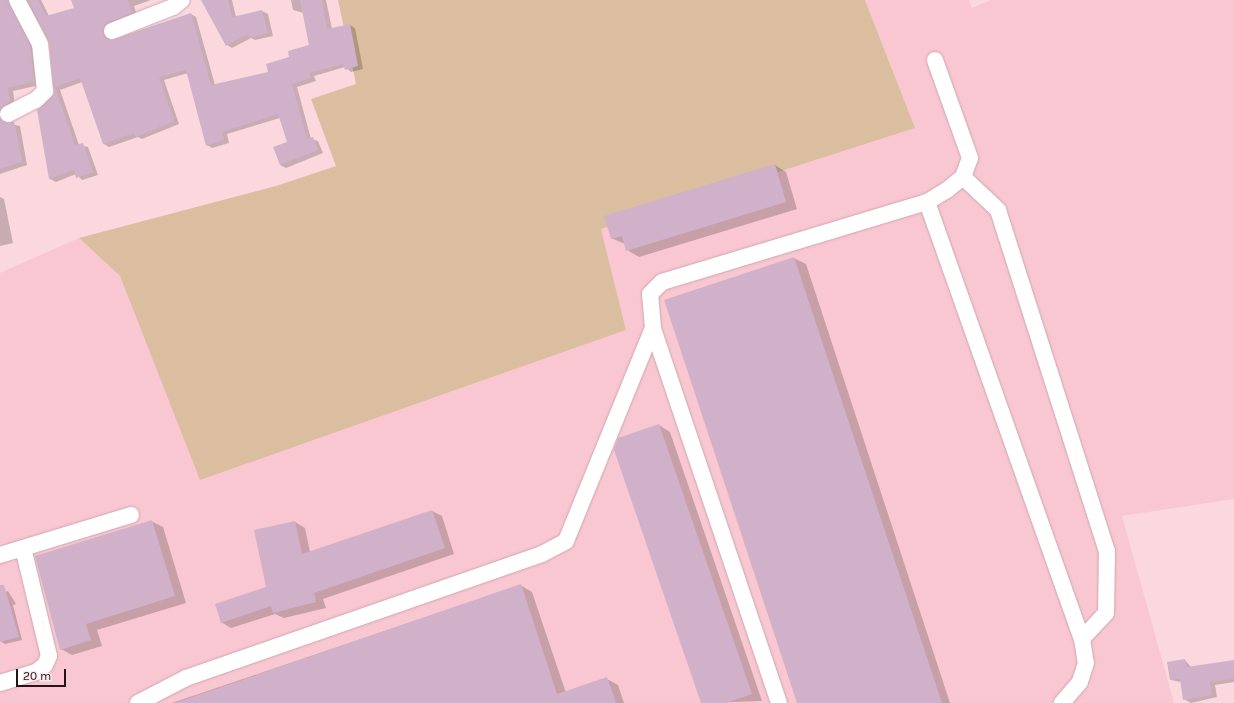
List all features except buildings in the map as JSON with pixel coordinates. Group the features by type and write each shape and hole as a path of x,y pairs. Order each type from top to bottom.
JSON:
{"street":[{"path":"8,114 36,100 45,91 40,44 17,0"},
{"path":"112,31 173,7 182,0"},
{"path":"779,703 653,328 650,294 662,282 928,202 963,177 970,158 935,60"},
{"path":"963,177 998,210 1106,551 1106,614 1082,639"},
{"path":"928,202 1082,639 1086,664 1080,682 1062,703"},
{"path":"138,703 186,678 542,554 566,541 653,328"},
{"path":"0,555 131,515"},
{"path":"0,683 36,672 45,665 49,656 23,548"}],"shaded area":[{"path":"338,0 865,0 915,128 601,229 626,330 200,480 120,276 79,238 276,186 336,166 311,99 356,84"},
{"path":"865,0 969,0 972,8 991,0 1234,0 1234,499 1122,516 1174,703 0,703 0,273 79,238 120,276 201,479 626,330 601,229 915,128"}]}
